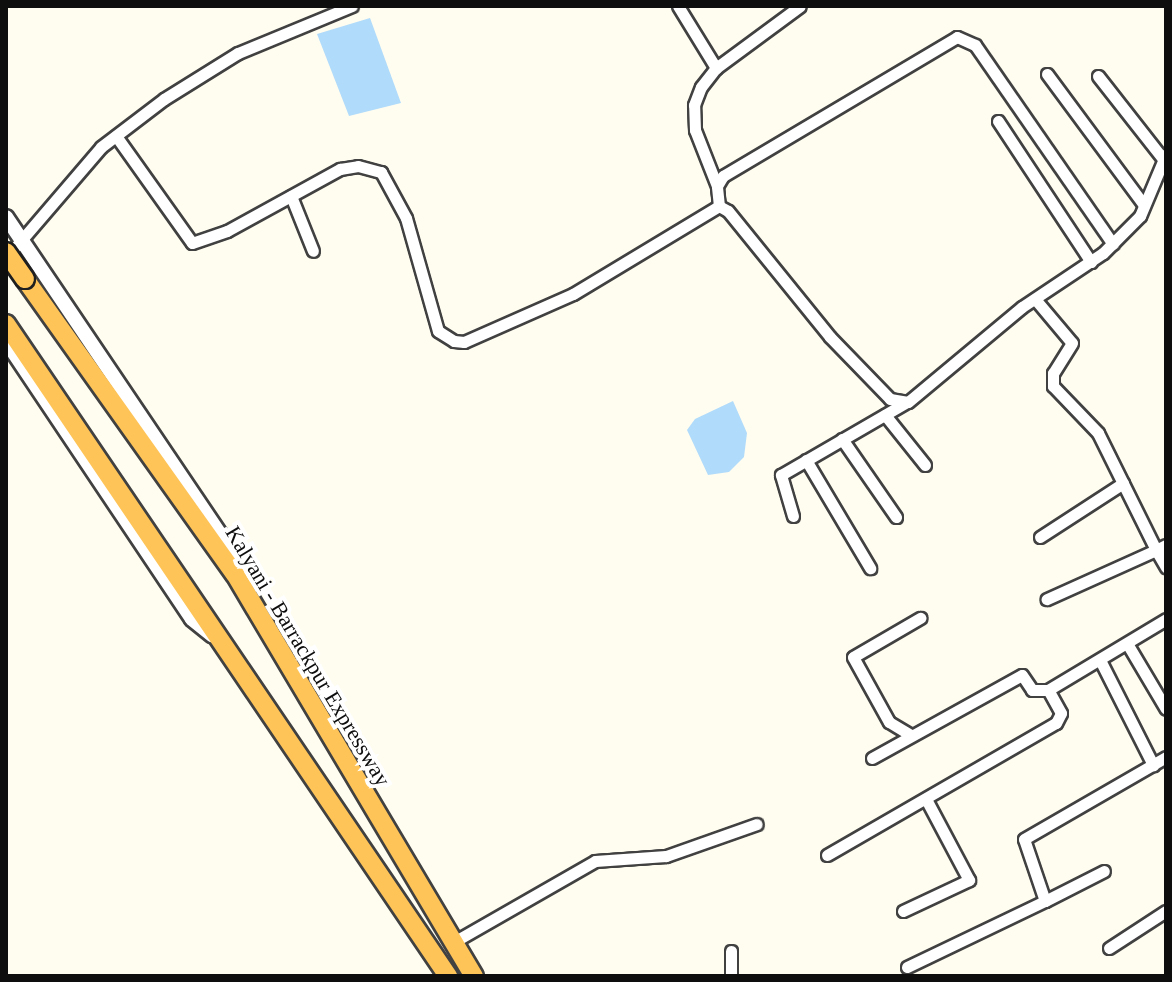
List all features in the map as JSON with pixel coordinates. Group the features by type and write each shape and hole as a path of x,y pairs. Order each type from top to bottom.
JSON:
{"highway":[{"name":"Kalyani - Barrackpur Expressway","path":"6,255 260,617 474,976"},
{"path":"6,324 231,650 448,976"}],"street":[{"path":"6,255 116,136 238,53 352,6"},
{"path":"678,6 716,68"},
{"path":"719,206 717,186 703,158 693,118 701,87 716,68 800,6"},
{"path":"717,186 723,176 791,131 957,37 975,45 1113,244"},
{"path":"1047,74 1144,205"},
{"path":"793,516 780,478 908,402 1035,299 1091,262 1140,216 1164,157 1098,76"},
{"path":"998,121 1091,262"},
{"path":"116,136 192,243 227,231 340,169 358,166 381,172 406,218 438,331 454,341 464,342 573,294 719,206"},
{"path":"291,196 313,251"},
{"path":"719,206 728,211 840,348 890,399 908,402"},
{"path":"6,217 236,558 260,617"},
{"path":"1035,299 1072,343 1053,373 1053,386 1098,433 1161,547 1166,567"},
{"path":"6,341 192,619 231,650"},
{"path":"885,415 925,465"},
{"path":"842,439 896,517"},
{"path":"806,460 870,568"},
{"path":"1040,537 1123,483"},
{"path":"1047,599 1161,547"},
{"path":"909,734 889,722 853,657 920,618"},
{"path":"872,758 909,734 1022,675 1032,690 1048,690 1128,645 1166,619"},
{"path":"1128,645 1166,709"},
{"path":"1100,660 1153,765"},
{"path":"827,855 1056,723 1061,713 1048,690"},
{"path":"1045,901 1024,839 1166,757"},
{"path":"903,911 969,880 926,799"},
{"path":"452,943 595,861 666,856 757,824"},
{"path":"907,967 1104,871"},
{"path":"1109,948 1166,911"},
{"path":"731,951 731,976"}],"water":[{"path":"370,18 401,103 349,116 317,34"},
{"path":"733,401 747,433 744,457 729,472 708,475 687,430 695,419"}]}
